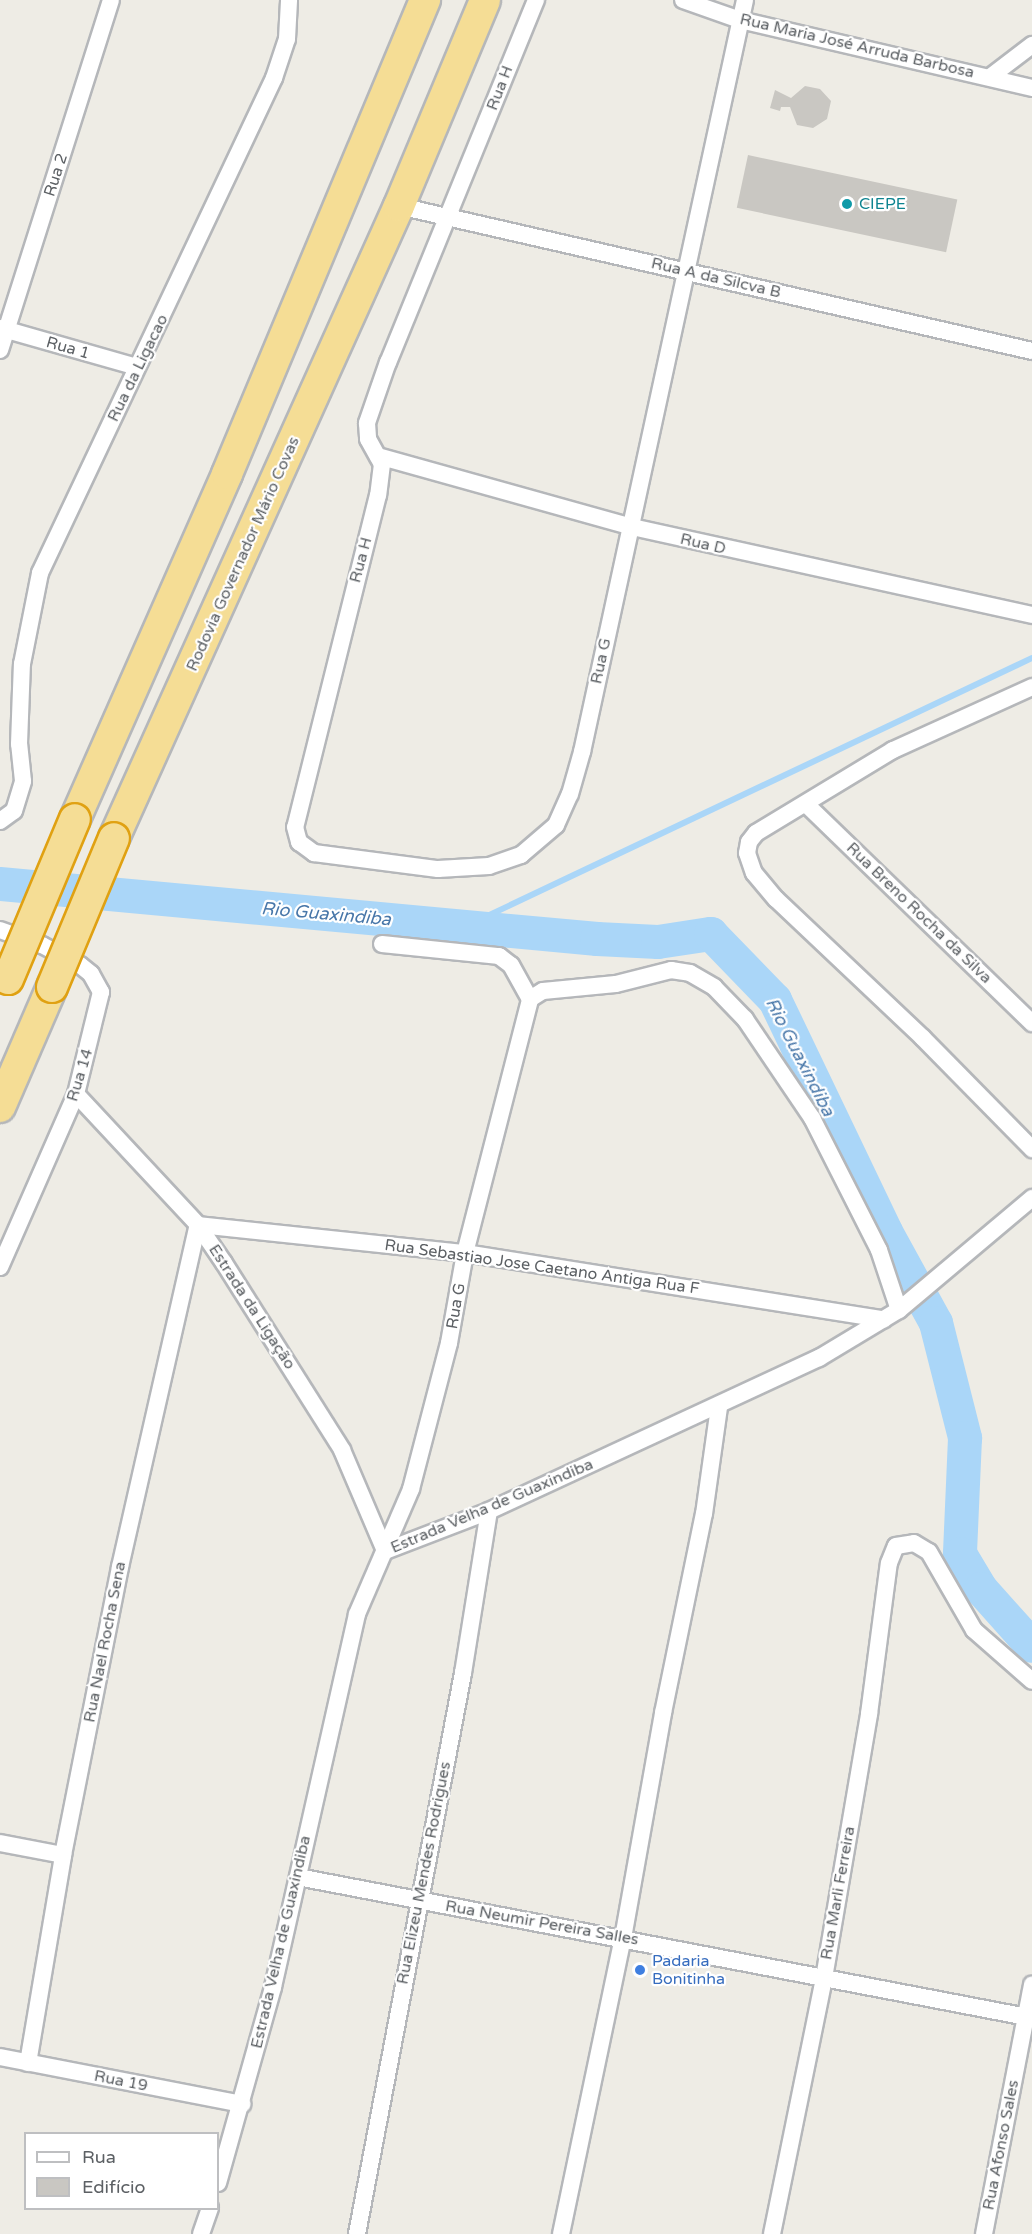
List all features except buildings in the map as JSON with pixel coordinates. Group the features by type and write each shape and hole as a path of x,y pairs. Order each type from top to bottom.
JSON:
{"highway":[{"path":"2,988 227,474 425,0"},
{"name":"Rodovia Governador Mário Covas","path":"0,1107 114,838 399,206 485,0"}],"street":[{"name":"Rua 2","path":"0,350 3,329 111,0"},
{"name":"Rua da Ligacao","path":"0,821 14,811 21,794 22,664 40,573 274,78 287,39 289,0"},
{"name":"Rua H","path":"536,0 370,413 368,439 378,456 382,473 295,827 299,842 314,853 438,869 489,866 521,855 543,839 556,825 570,794"},
{"name":"Rua Maria José Arruda Barbosa","path":"683,0 740,20 1032,88"},
{"name":"Rua G","path":"570,794 632,528 745,0"},
{"path":"990,77 1032,45"},
{"name":"Rua A da Silcva B","path":"399,206 1032,351"},
{"name":"Rua 1","path":"3,329 137,368"},
{"name":"Rua D","path":"378,456 632,528 1032,615"},
{"path":"1032,687 893,750 751,837 747,853 754,873 832,955 923,1038 1032,1149"},
{"name":"Rua Breno Rocha da Silva","path":"806,804 1032,1023"},
{"name":"Rua 14","path":"0,930 42,945 80,965 99,985 98,1014 76,1094 0,1267"},
{"path":"382,944 499,956 511,965 530,999 543,991 616,984 671,970 690,973 714,987 745,1019 812,1118 879,1250 892,1314"},
{"name":"Rua G","path":"385,1551 411,1489 449,1343 465,1253 517,1058 530,999"},
{"name":"Estrada da Ligação","path":"76,1094 198,1225 342,1450 385,1551"},
{"name":"Estrada Velha de Guaxindiba","path":"219,2180 242,2104 298,1877 357,1614 385,1551 489,1511 719,1407 819,1358 892,1314 1032,1198"},
{"name":"Rua Sebastiao Jose Caetano Antiga Rua F","path":"198,1225 465,1253 892,1314"},
{"name":"Rua Nael Rocha Sena","path":"28,2063 63,1855 124,1544 198,1225"},
{"path":"561,2234 623,1938 663,1713 704,1514 719,1407"},
{"name":"Rua Elizeu Mendes Rodrigues","path":"357,2234 421,1901 489,1511"},
{"name":"Rua Marli Ferreira","path":"772,2234 824,1978 893,1550 906,1542 929,1552 974,1630 1032,1682"},
{"path":"0,1843 63,1855"},
{"name":"Rua Neumir Pereira Salles","path":"298,1877 1029,2018"},
{"name":"Rua Afonso Sales","path":"984,2234 1029,2018 1032,1985"},
{"name":"Rua 19","path":"0,2057 242,2104"},
{"path":"201,2234 209,2210"}],"waterway":[{"path":"464,927 1032,658"},
{"name":"Rio Guaxindiba","path":"0,884 597,939 658,942 711,934 775,1000 886,1232 936,1323 965,1438 960,1554 981,1589 1032,1646"}],"place":[{"name":"CIEPE","path":"847,204"},
{"name":"Padaria Bonitinha","path":"640,1970"}]}
